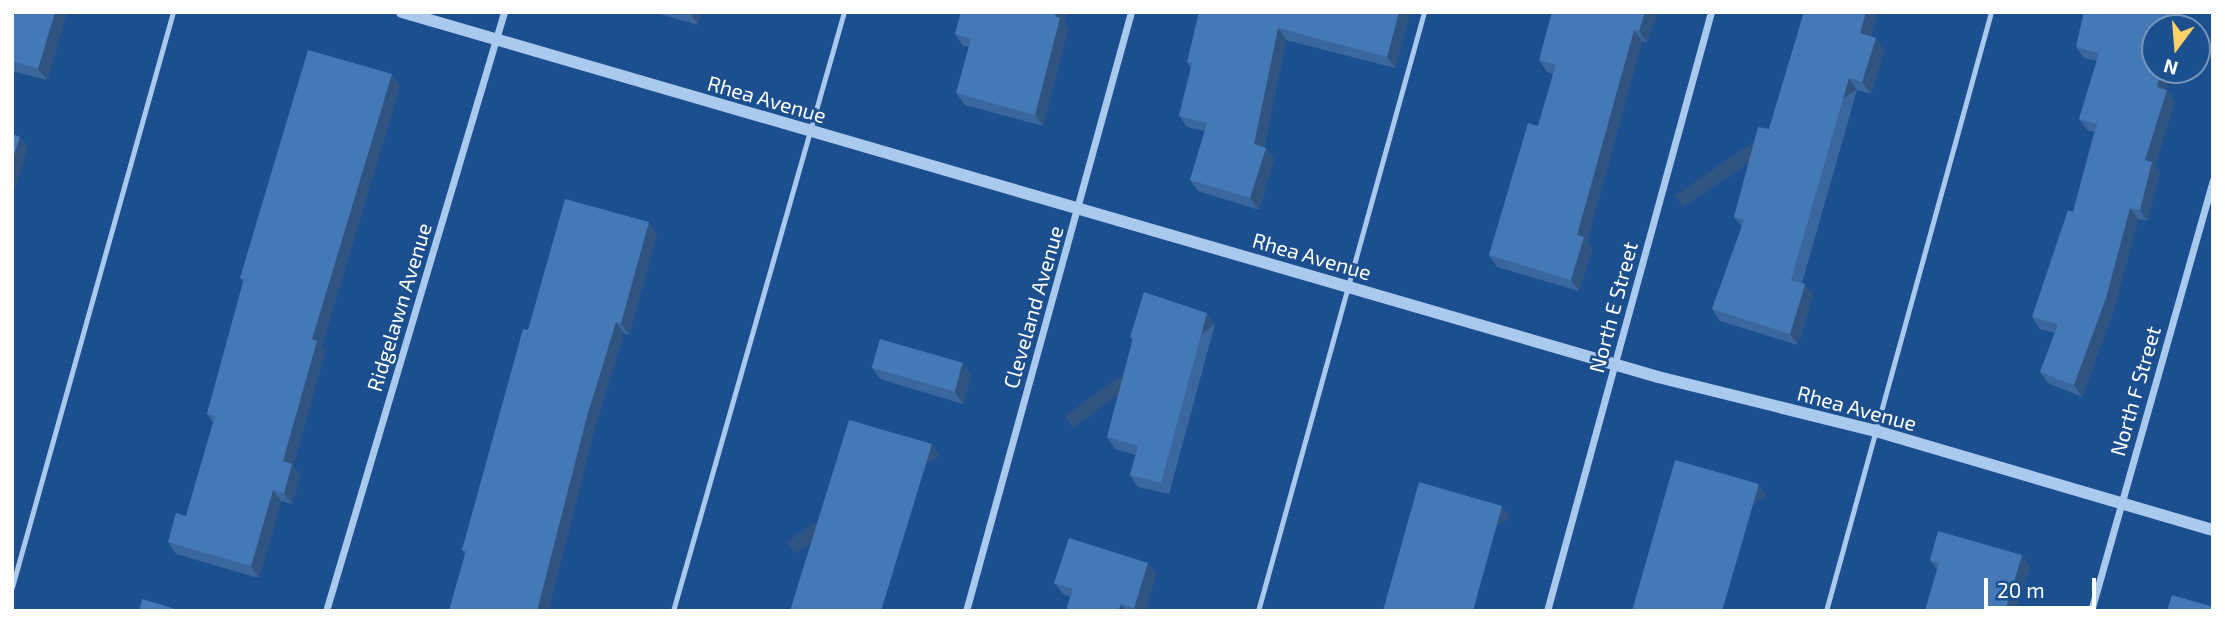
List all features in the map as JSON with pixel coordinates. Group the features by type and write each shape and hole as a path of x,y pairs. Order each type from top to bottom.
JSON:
{"street":[{"name":"Rhea Avenue","path":"402,12 1616,365 1876,431 2213,530"},
{"name":"Ridgelawn Avenue","path":"326,611 504,12"},
{"name":"Cleveland Avenue","path":"966,611 1132,12"},
{"name":"North E Street","path":"1547,611 1711,12"},
{"name":"North F Street","path":"2091,611 2213,180"}],"lane":[{"path":"12,587 173,12"},
{"path":"673,611 844,12"},
{"path":"1258,611 1424,12"},
{"path":"1826,611 1991,12"}],"building":[{"path":"12,12 55,12 38,69 12,61"},
{"path":"961,12 1056,12 1055,16 1060,18 1035,115 956,93 971,39 955,34"},
{"path":"1199,12 1399,12 1387,57 1278,28 1254,144 1266,148 1250,198 1190,180 1207,123 1179,116 1192,63 1187,62"},
{"path":"1552,12 1645,12 1639,31 1634,30 1577,235 1584,237 1571,280 1489,255 1528,123 1538,126 1556,65 1539,60"},
{"path":"1804,12 1866,12 1860,33 1876,38 1862,82 1849,78 1791,280 1805,284 1790,334 1712,309 1744,220 1734,217 1758,127 1769,129"},
{"path":"2084,12 2175,12 2141,14 2141,84 2158,84 2157,87 2167,90 2145,160 2152,162 2140,210 2130,208 2106,298 2074,385 2040,372 2058,324 2032,317 2068,210 2073,212 2097,124 2079,119 2099,53 2076,47"},
{"path":"308,50 392,74 312,339 317,341 283,461 292,464 284,493 273,490 251,566 168,542 176,513 186,516 215,416 207,414 244,279 240,278"},
{"path":"12,134 20,137 12,161"},
{"path":"565,199 649,222 621,323 616,322 587,416 537,611 449,611 466,551 462,550 523,329 528,330"},
{"path":"1144,292 1207,313 1161,483 1130,475 1138,446 1107,437 1133,338 1130,337"},
{"path":"880,339 963,363 954,392 872,368"},
{"path":"849,420 932,444 881,611 790,611"},
{"path":"1675,460 1759,484 1722,611 1632,611"},
{"path":"1419,482 1502,506 1473,611 1383,611"},
{"path":"1938,531 2022,555 2005,611 1925,611 1939,563 1930,560"},
{"path":"1069,538 1148,563 1134,608 1121,604 1118,611 1066,611 1073,589 1054,583"},
{"path":"2172,595 2213,607 2213,611 2167,611"},
{"path":"142,599 182,611 139,611"}]}
